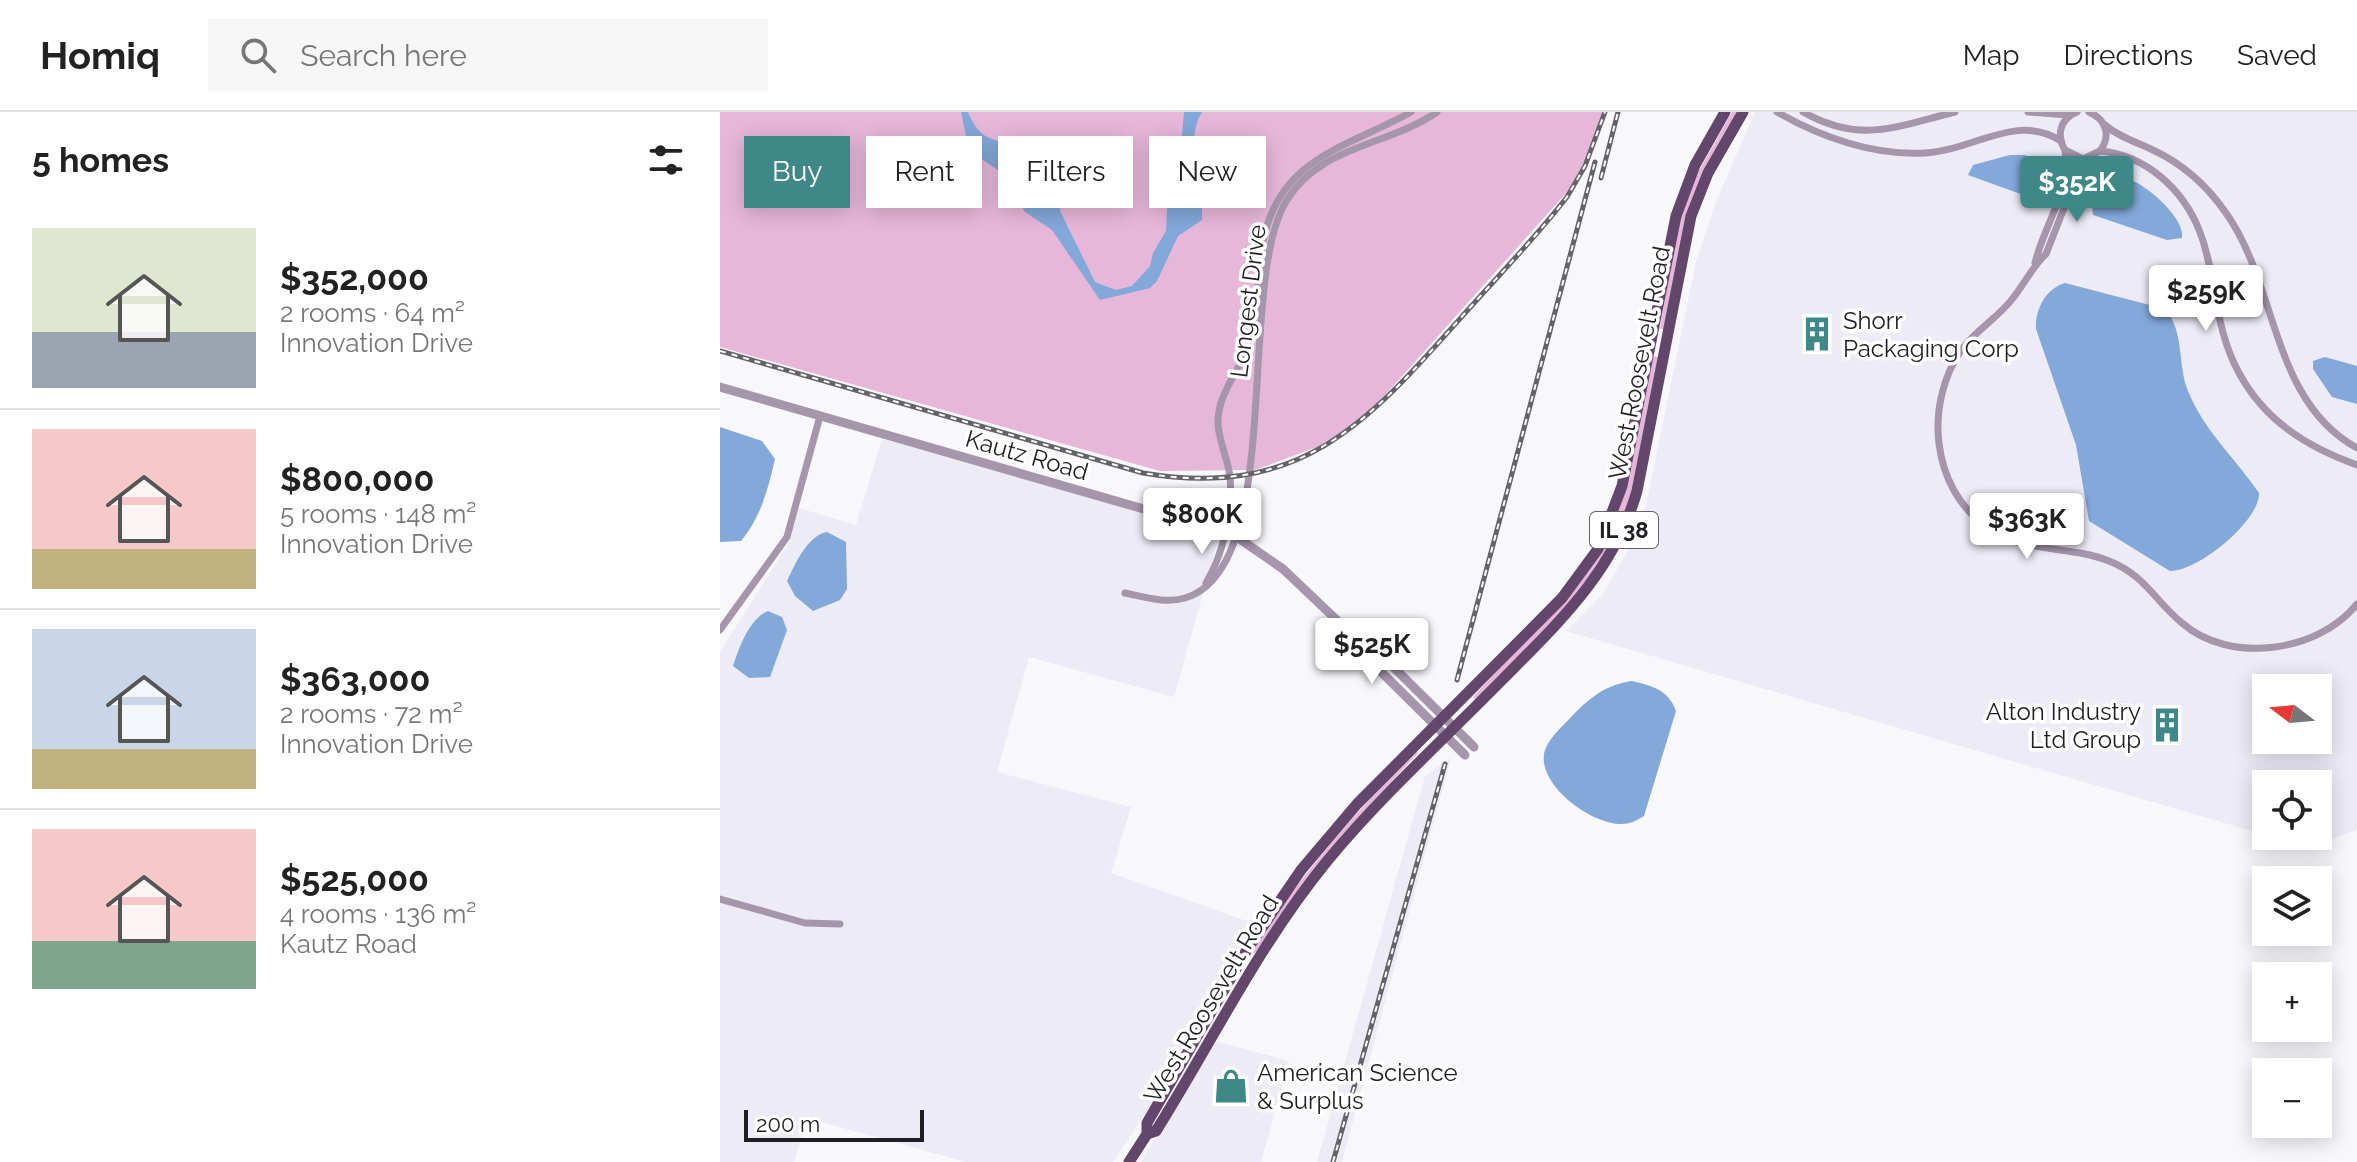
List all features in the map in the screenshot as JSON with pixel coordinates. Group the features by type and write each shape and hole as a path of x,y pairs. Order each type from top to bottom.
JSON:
{"main road":[{"name":"West Roosevelt Road","path":"1439,721 1562,598 1605,535 1625,473 1676,216 1695,165 1725,112"},
{"name":"West Roosevelt Road","path":"1147,1134 1156,1131 1264,946 1292,907 1361,822 1584,596 1622,534 1637,491 1691,216 1708,173 1743,112"},
{"name":"IL 38","path":"1129,1162 1147,1134 1147,1123 1288,887 1342,821 1439,721"}],"street":[{"name":"Longest Drive","path":"1229,534 1230,488 1218,417 1227,385 1250,343 1263,243 1276,204 1288,184 1315,159 1411,112"},
{"name":"Longest Drive","path":"1229,534 1244,511 1248,466 1257,423 1256,362 1270,244 1284,205 1297,185 1328,159 1399,133 1437,112"},
{"path":"1777,112 1815,132 1895,153 1943,152 2020,128 2048,133 2061,141"},
{"path":"1803,112 1841,127 1878,131 1893,130 1955,112"},
{"path":"2028,112 2053,117 2074,113"},
{"path":"2089,112 2183,169 2226,213 2242,241 2303,395 2322,421 2357,448"},
{"path":"2035,264 2067,169 2060,129 2074,113"},
{"path":"2100,151 2107,136 2101,118"},
{"path":"2065,150 2073,156 2087,158"},
{"path":"2357,465 2308,444 2279,423 2257,400 2239,373 2225,342 2207,245 2188,206 2159,174 2119,153 2100,151 2087,158 2077,175 2054,239 2013,298 1964,346 1944,382 1939,408 1937,435 1944,468 1958,496 1986,527 2033,547 2085,552 2110,561 2147,585 2183,625 2208,639 2229,645 2270,648 2293,643 2330,627 2357,604"},
{"name":"Kautz Road","path":"720,387 1229,534 1283,569 1342,625 1347,638 1450,732 1465,755"},
{"path":"721,627 787,537 820,416"},
{"path":"1228,468 1248,466"},
{"path":"1125,593 1172,600 1202,589 1223,568 1229,534"},
{"name":"Kautz Road","path":"1450,732 1474,747"},
{"path":"720,899 805,923 840,924"}],"shaded area":[{"path":"720,112 1603,112 1586,159 1567,192 1387,393 1354,424 1317,447 1255,470 1160,471 720,347"},
{"path":"1732,112 1738,112 1705,170 1664,329 1660,329 1677,226 1692,183"},
{"path":"1755,112 2357,112 2357,830 2332,838 2332,770 2252,770 2252,831 1566,631 1603,594 1627,552 1646,505 1696,262 1715,204"},
{"path":"1652,356 1658,357 1643,446 1619,531 1574,600 1476,700 1473,697 1570,594 1608,538 1626,488"},
{"path":"882,439 1220,533 1174,697 1029,657 997,772 1131,807 1111,873 1258,925 1176,1067 1113,1162 966,1162 807,1118 794,1162 720,1162 720,652 790,541 799,508 856,525"},
{"path":"1416,751 1418,753 1342,835 1255,953 1251,951 1328,847"},
{"path":"1451,758 1342,1162 1317,1162 1425,776"},
{"path":"1215,1041 1289,1061 1261,1162 1141,1162"}],"water":[{"path":"961,112 968,112 976,127 986,136 998,140 998,170 982,159 982,136 966,136"},
{"path":"1184,112 1202,112 1194,136 1182,136"},
{"path":"2010,155 2025,155 2041,164 2034,191 2026,196 1968,175 1973,165"},
{"path":"2114,179 2133,181 2157,197 2178,222 2182,238 2167,240 2093,215 2097,193 2104,184"},
{"path":"1023,208 1060,208 1095,282 1116,290 1132,286 1150,266 1153,253 1166,231 1168,208 1202,208 1202,220 1178,236 1157,281 1150,288 1100,300 1052,230"},
{"path":"2065,283 2165,309 2175,328 2185,381 2195,405 2211,432 2259,493 2249,517 2225,543 2182,569 2170,571 2089,521 2076,445 2036,329 2037,315 2043,301 2052,290"},
{"path":"2325,357 2357,366 2357,404 2332,397 2313,369 2313,361"},
{"path":"720,427 762,441 775,459 759,512 741,541 720,542"},
{"path":"827,532 846,542 847,589 840,600 813,611 795,596 787,581 808,544"},
{"path":"768,611 782,617 787,630 770,677 749,678 733,666 750,627"},
{"path":"1632,681 1664,693 1676,711 1644,816 1621,824 1596,818 1569,801 1550,778 1544,754 1556,732 1587,702 1607,688"}],"railway":[{"path":"720,351 1143,473 1199,478 1247,474 1290,462 1328,443 1364,418 1398,387 1567,197 1585,166 1605,112"},
{"path":"1601,178 1618,112"},
{"path":"1457,680 1595,162"},
{"path":"1333,1162 1445,764"}],"place":[{"name":"Shorr Packaging Corp","path":"1817,334"},
{"name":"Alton Industry Ltd Group","path":"2167,725"},
{"name":"American Science & Surplus","path":"1231,1086"}]}
